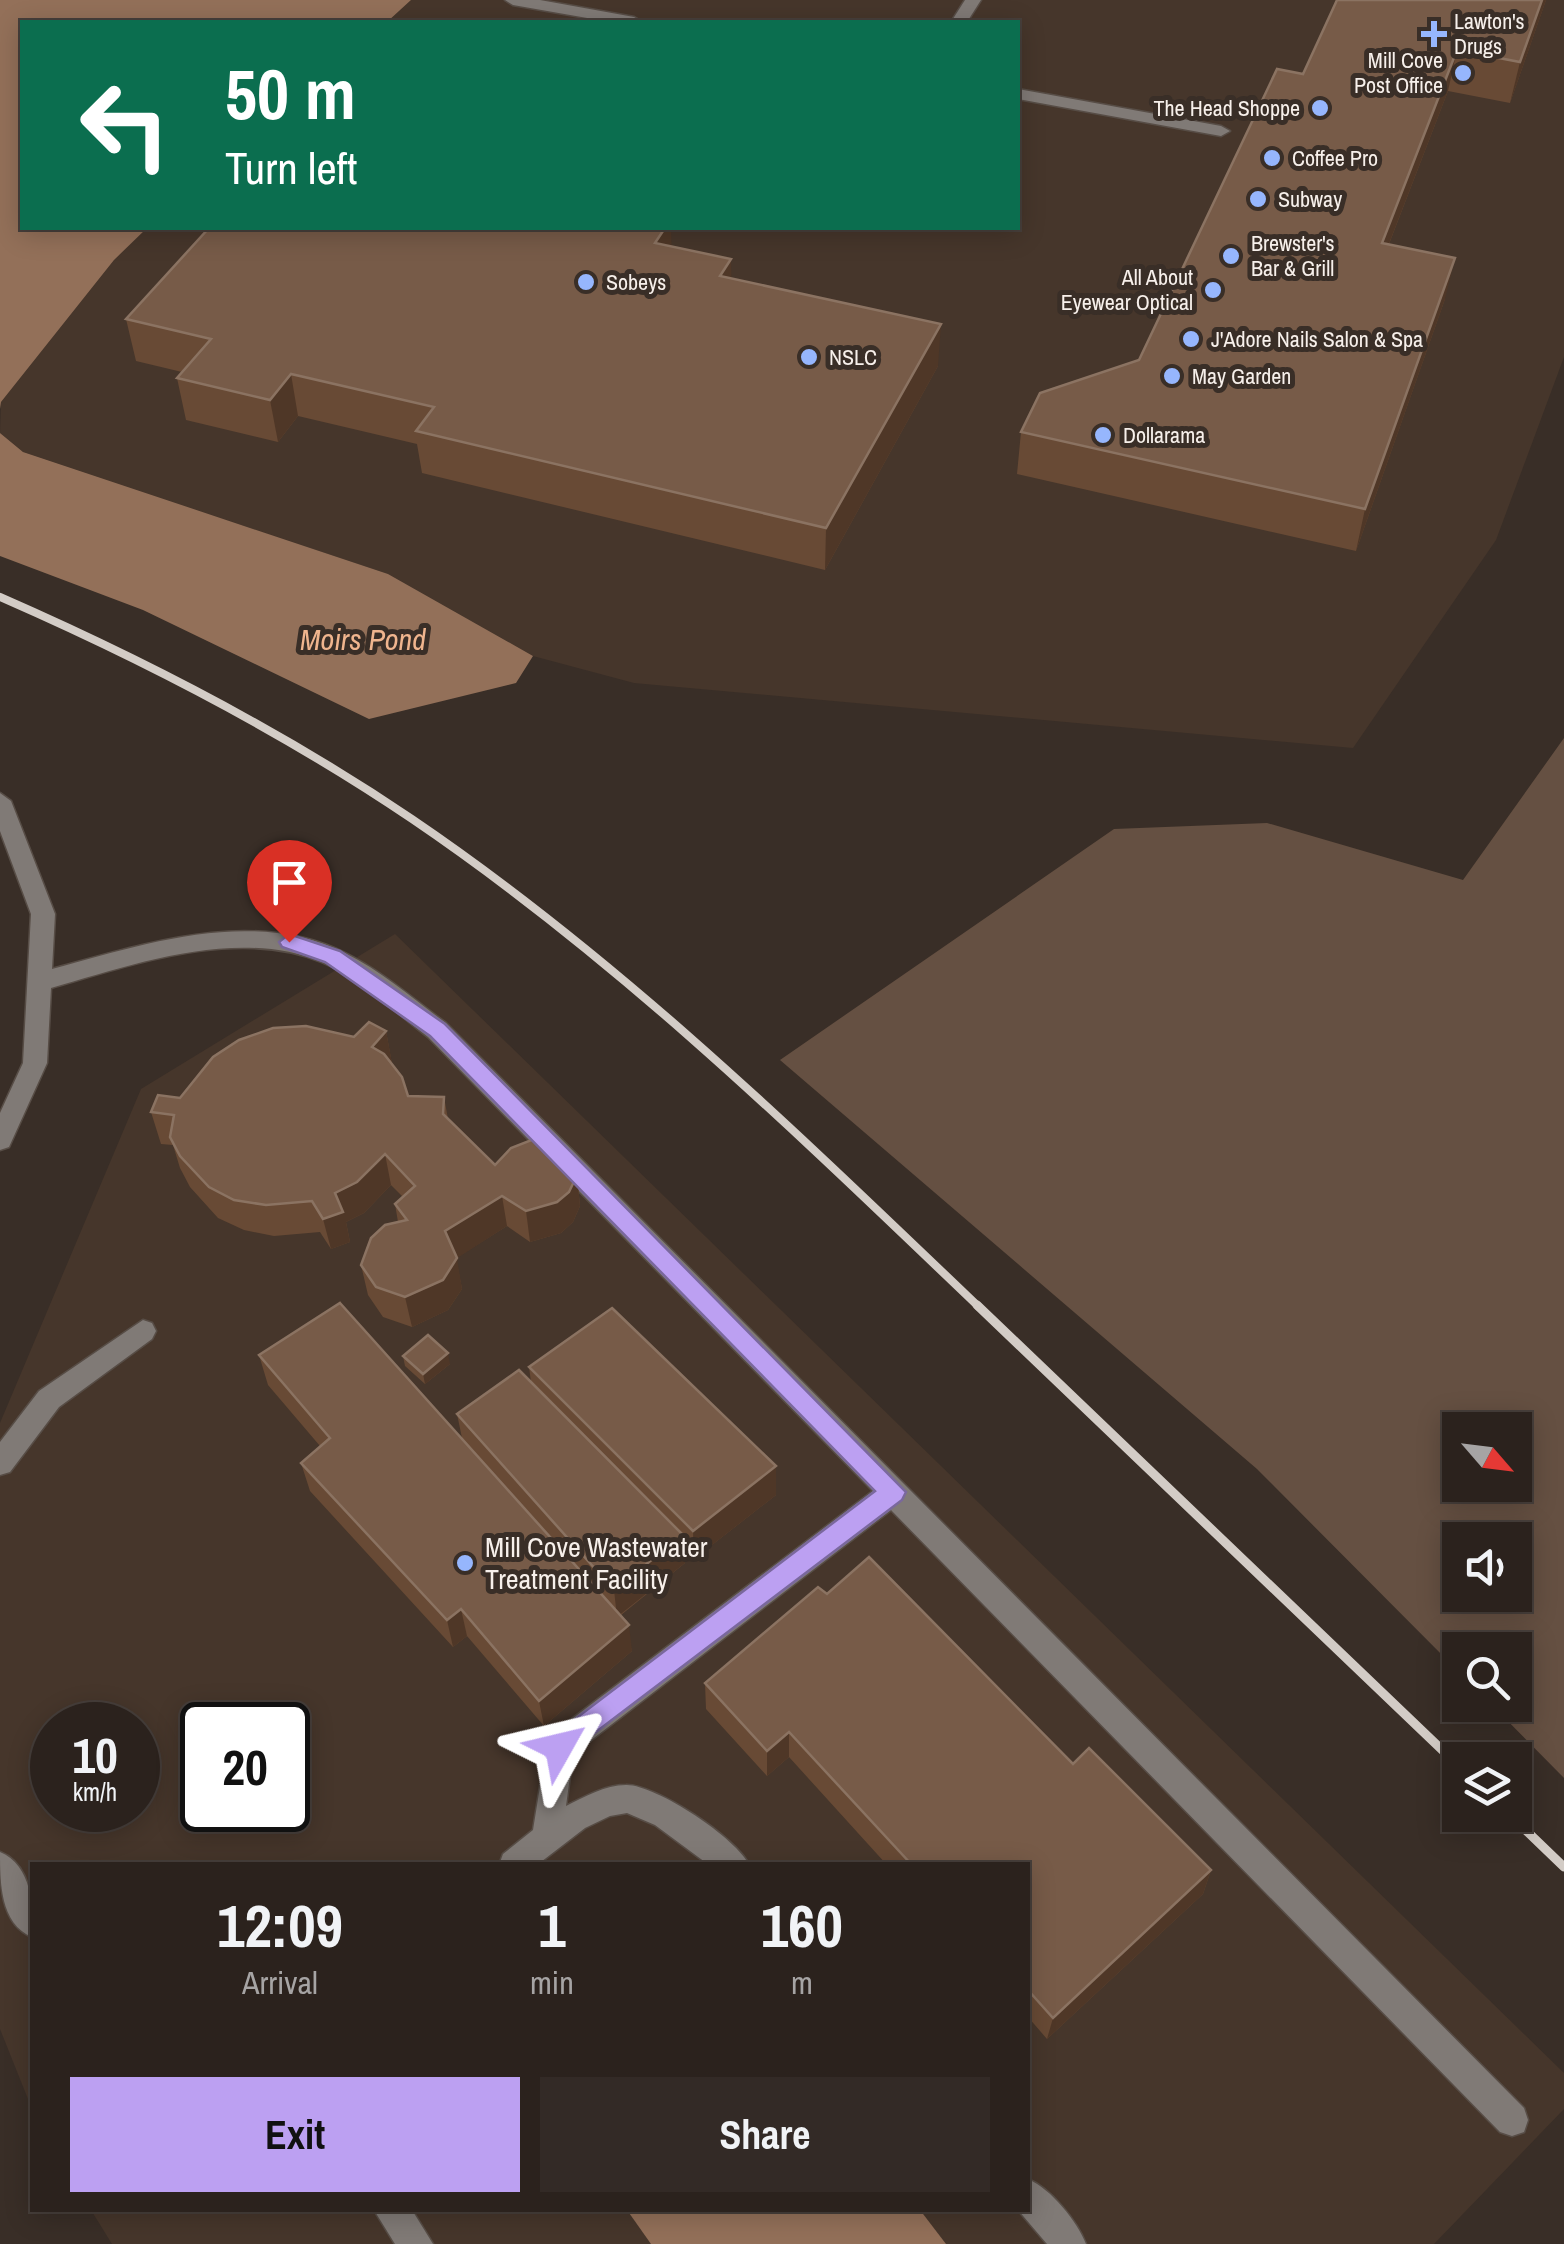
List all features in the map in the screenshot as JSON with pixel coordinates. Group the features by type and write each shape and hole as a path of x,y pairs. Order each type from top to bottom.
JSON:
{"street":[{"path":"513,0 623,20"},
{"path":"1020,94 1221,132"},
{"path":"0,801 8,849 43,914 35,1062 0,1140"},
{"path":"39,982 116,961 211,943 289,942 332,956 438,1030 1512,2120"},
{"path":"0,1464 49,1400 143,1332"},
{"path":"546,1837 559,1747 893,1492"},
{"path":"517,1862 546,1837 597,1804 640,1800 730,1862"},
{"path":"0,1867 30,1919"},
{"path":"1030,2198 1069,2244"},
{"path":"392,2212 416,2244"}],"shaded area":[{"path":"411,0 1564,0 1564,357 1496,540 1353,748 634,683 533,656 388,574 23,452 0,433 1,402 114,260 145,230 1020,230 1020,20 389,20"},
{"path":"1564,738 1564,1778 1509,1722 1532,1722 1532,1632 1442,1632 1442,1655 1257,1469 780,1060 1114,829 1267,823 1463,880"},
{"name":"Mill Cove Wastewater Treatment Facility","path":"395,934 1564,2073 1564,2109 1434,2244 112,2244 92,2212 1030,2212 1030,1862 30,1862 30,2104 0,2029 0,1423 141,1089"}],"water":[{"path":"0,0 411,0 389,20 20,20 20,230 145,230 114,260 1,402 0,409"},
{"name":"Moirs Pond","path":"0,433 23,452 388,574 533,656 516,683 369,719 143,610 0,556"},
{"path":"628,2212 922,2212 946,2244 651,2244"}],"building":[{"path":"1337,0 1542,0 1520,62 1457,50 1382,243 1455,258 1365,509 1021,432 1040,393 1139,360 1277,69 1303,74"},
{"path":"207,230 664,230 655,243 731,259 720,276 941,324 826,528 416,431 434,407 291,374 270,400 177,378 211,339 126,319"},
{"path":"369,1022 386,1031 372,1047 384,1054 402,1077 408,1096 444,1097 443,1114 495,1165 511,1148 534,1139 552,1143 574,1157 577,1175 569,1192 557,1202 526,1211 502,1196 445,1231 457,1258 443,1280 405,1297 376,1287 361,1265 371,1238 385,1225 407,1220 395,1204 415,1186 385,1154 357,1182 335,1193 343,1212 323,1219 312,1201 266,1205 234,1200 209,1187 180,1156 170,1137 174,1115 151,1112 158,1095 180,1098 213,1057 239,1040 273,1028 306,1026 354,1037"},
{"name":"Mill Cove Wastewater Treatment Facility","path":"340,1303 629,1625 539,1701 461,1609 447,1620 301,1463 330,1438 259,1355"},
{"name":"Mill Cove Wastewater Treatment Facility","path":"612,1308 776,1466 693,1531 529,1367"},
{"path":"428,1335 448,1353 423,1374 403,1356"},
{"name":"Mill Cove Wastewater Treatment Facility","path":"519,1370 683,1535 614,1590 457,1414"},
{"path":"869,1557 1073,1764 1089,1748 1211,1870 1053,2018 1030,1992 1030,1862 909,1862 789,1732 767,1751 705,1683 818,1587 827,1594"}],"railway":[{"path":"0,597 107,646 262,727 363,787 489,873 706,1051 979,1307"},
{"path":"977,1305 1442,1750"},
{"path":"1528,1832 1564,1867"}],"place":[{"name":"Lawton's Drugs","path":"1434,34"},
{"name":"Mill Cove Post Office","path":"1463,73"},
{"name":"The Head Shoppe","path":"1320,108"},
{"name":"Coffee Pro","path":"1272,158"},
{"name":"Subway","path":"1258,199"},
{"name":"Brewster's Bar & Grill","path":"1231,256"},
{"name":"Sobeys","path":"586,282"},
{"name":"All About Eyewear Optical","path":"1213,290"},
{"name":"J'Adore Nails Salon & Spa","path":"1191,339"},
{"name":"NSLC","path":"809,357"},
{"name":"May Garden","path":"1172,376"},
{"name":"Dollarama","path":"1103,435"},
{"name":"Mill Cove Wastewater Treatment Facility","path":"465,1563"}],"route":[{"path":"289,942 332,956 438,1030 893,1492 559,1747"}]}
